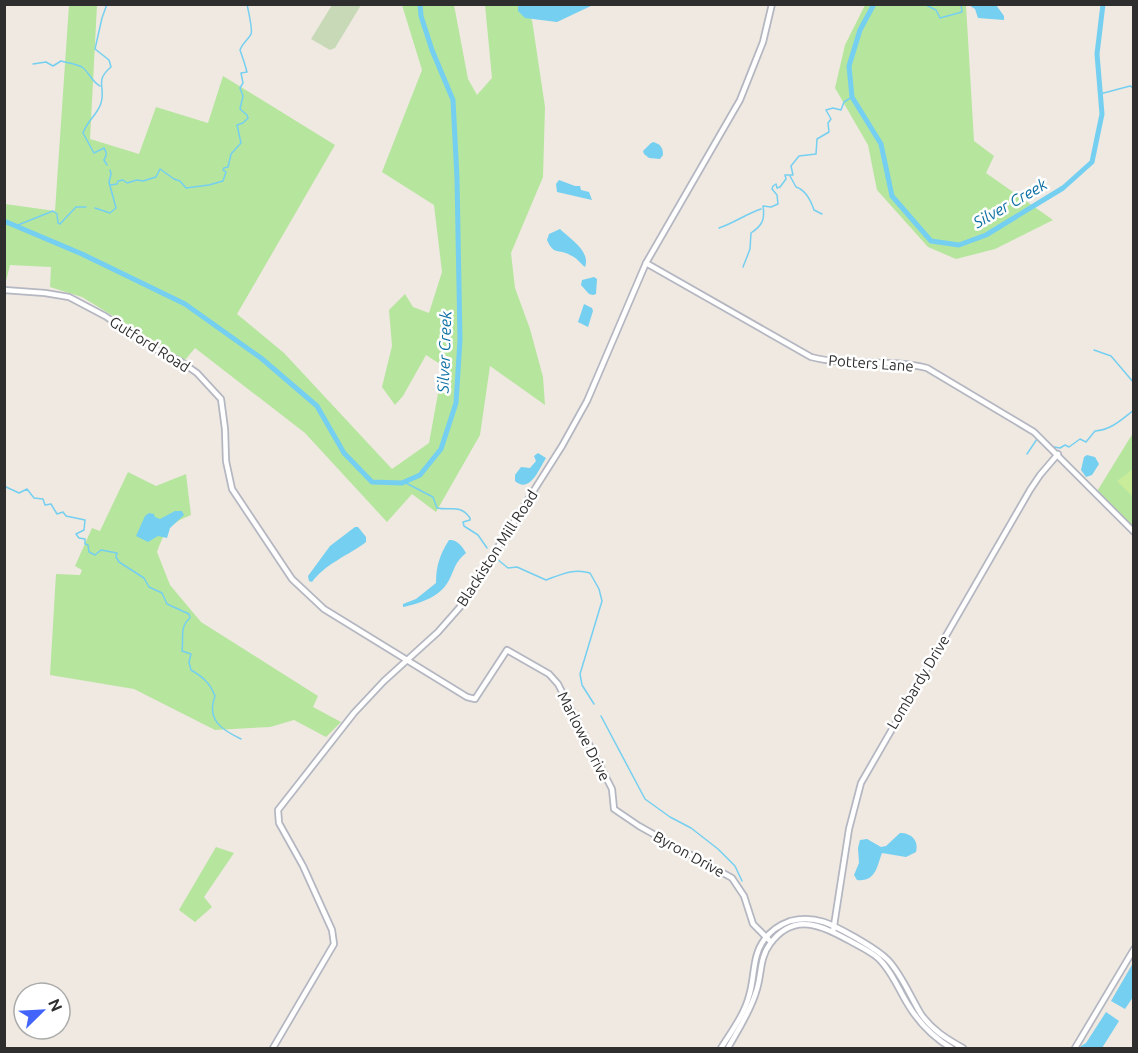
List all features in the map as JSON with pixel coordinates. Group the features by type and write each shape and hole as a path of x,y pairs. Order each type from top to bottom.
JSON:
{"main road":[{"name":"Blackiston Mill Road","path":"273,1048 324,964 335,941 303,866 279,823 278,810 354,713 407,659 438,632 460,607 574,427 646,263 740,100 762,42 772,4"},
{"name":"Potters Lane","path":"646,263 811,357 827,362 910,364 927,368 1034,432 1134,532"},
{"name":"Gutford Road","path":"4,290 45,293 75,300 105,316 153,348 180,361 208,382 221,399 225,429 225,461 229,482 236,498 292,579 324,609 407,659"},
{"name":"Lombardy Drive","path":"833,932 851,818 865,775 1030,490 1058,454"},
{"name":"Marlowe Drive","path":"407,659 467,697 475,699 507,650 549,674 558,684 612,789 613,807"},
{"name":"Byron Drive","path":"613,807 639,826 732,878 744,896 753,924 771,942"},
{"path":"721,1048 745,1008 756,958 766,937 776,927 800,919 820,920 835,925 869,945 888,960 922,1015 950,1045"},
{"path":"728,1048 751,1006 757,989 762,959 771,942 785,930 796,925 819,925 878,958 931,1034 950,1045 963,1048"},
{"path":"1075,1048 1134,949"}],"green space":[{"path":"69,5 97,5 90,139 139,154 156,107 208,123 223,76 335,145 237,314 284,353 392,469 429,443 443,366 426,355 403,396 395,405 382,387 392,346 389,310 405,294 413,307 429,313 442,272 434,205 382,172 422,70 402,5 454,5 468,79 477,95 492,78 485,5 519,5 532,20 545,107 543,177 511,253 515,288 530,329 543,377 545,405 490,366 480,435 436,512 412,494 387,522 305,433 195,348 185,360 82,297 50,287 51,267 10,265 5,285 5,204 55,211"},
{"path":"332,5 361,5 335,48 330,50 311,39"},
{"path":"865,5 966,5 974,141 994,156 986,173 1053,220 995,249 956,259 928,247 877,190 868,145 835,88 845,45"},
{"path":"1133,433 1133,531 1096,493"},
{"path":"1133,469 1133,497 1117,481"},
{"path":"128,472 156,486 186,474 191,515 178,521 169,529 157,552 170,585 201,622 318,696 313,707 341,722 326,737 294,720 270,727 215,730 134,689 50,675 56,574 80,575 82,570 75,566 92,528 100,531"},
{"path":"216,847 234,853 204,897 212,907 195,922 179,910"}],"water":[{"path":"518,4 593,5 557,22 525,18 518,11"},
{"path":"969,5 996,5 1004,16 1004,20 978,18 975,9"},
{"path":"654,142 662,149 663,155 660,159 649,158 644,154 643,151"},
{"path":"559,180 580,186 581,190 589,192 592,200 557,192 556,184"},
{"path":"560,229 582,250 586,261 585,267 574,257 554,250 550,245 547,240 549,234"},
{"path":"594,277 597,279 596,294 593,295 581,285 582,280"},
{"path":"584,304 593,311 588,327 578,322"},
{"path":"538,453 546,458 534,478 525,484 515,481 515,475 521,467 530,468 536,461 534,456"},
{"path":"1087,455 1095,457 1099,464 1092,475 1086,477 1081,470 1084,457"},
{"path":"175,511 182,511 184,515 170,528 167,538 158,536 148,542 136,536 145,516 149,513 160,519"},
{"path":"358,527 366,537 366,542 330,565 312,582 309,581 308,576 330,546"},
{"path":"449,540 457,542 466,553 456,565 446,585 432,597 403,607 403,604 416,599 436,583 439,560"},
{"path":"900,833 914,838 916,852 906,857 882,853 872,876 857,880 854,875 859,863 860,840 867,839 881,847 886,846"},
{"path":"1133,963 1133,997 1125,1009 1111,1001"},
{"path":"1106,1012 1119,1021 1102,1048 1081,1048 1086,1043"}],"waterway":[{"path":"107,4 95,49 109,60 111,67 103,76 100,107 83,133 94,153 104,148 106,154 104,160 107,165"},
{"path":"110,185 123,180 127,183 156,177 160,169 180,181 186,188 223,181 226,172 223,170 228,167 231,154 241,143 237,125 248,118 240,109 243,96 240,88 243,83 241,73 247,72 240,50 251,32 247,4"},
{"name":"Silver Creek","path":"4,221 82,254 185,304 261,358 317,406 344,453 372,482 402,483 420,475 441,449 456,403 460,340 453,100 432,50 421,16 420,4"},
{"name":"Silver Creek","path":"874,4 860,30 849,66 852,97 881,144 892,196 931,241 959,245 986,235 1063,188 1092,162 1102,114 1097,54 1103,4"},
{"path":"924,4 936,10 940,18 962,12 961,4"},
{"path":"33,64 46,62 53,66 61,61 77,65 82,67 100,86"},
{"path":"1100,94 1130,86 1134,88"},
{"path":"743,267 750,249 751,233 758,227 764,215 763,206 771,207 778,204 773,186 776,184 777,188 780,187 786,179 785,175 793,175 791,166 799,156 816,154 817,139 829,132 828,123 831,119 826,110 833,108 841,110 844,102 852,97"},
{"path":"95,208 110,213 116,208 109,182 110,170"},
{"path":"790,176 796,187 808,196 814,210 822,214"},
{"path":"18,225 53,211 57,214 60,224 76,207 86,207"},
{"path":"719,228 761,209"},
{"path":"1094,350 1111,356 1134,383"},
{"path":"1054,447 1060,448 1065,445 1069,447 1080,439 1086,442 1095,431 1111,427 1134,410"},
{"path":"1027,454 1037,439 1047,449"},
{"path":"404,482 433,497 437,508 463,511 470,518 463,522 464,526 478,535 487,548"},
{"path":"4,486 19,493 27,489 34,498 43,499 45,505 51,504 57,514 63,512 66,516 85,520 84,530 76,534 79,538 85,539 89,552 95,555 101,550 117,553 116,557 119,562 144,578 149,587 162,593 167,604 189,614 190,618 183,629 182,651 191,654 189,662 191,670 206,681 213,691 215,696 214,718 222,728 241,739"},
{"path":"497,559 508,568 517,567 546,580 573,571 590,573 599,589 602,601 580,674 582,685 594,704"},
{"path":"601,716 645,799 670,817 691,828 718,849 735,866 742,881"}]}
